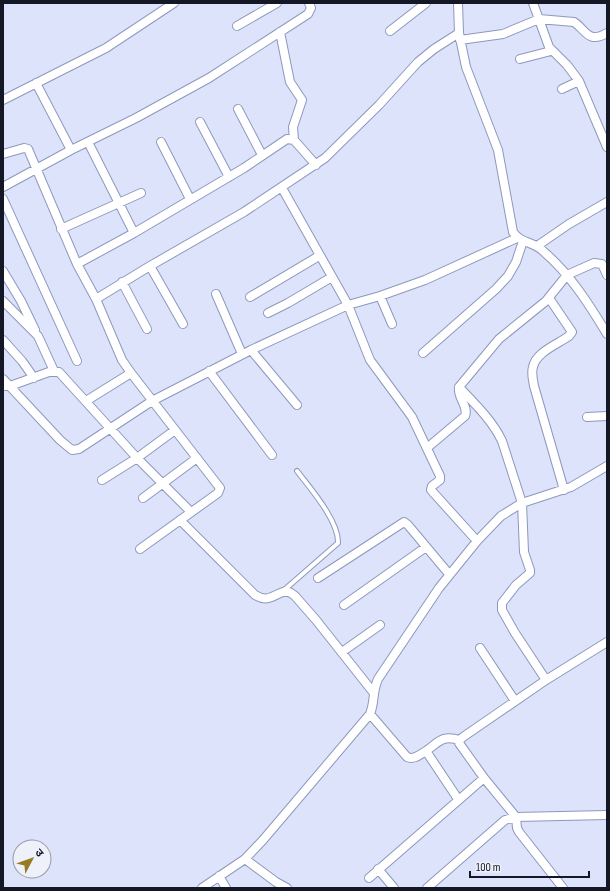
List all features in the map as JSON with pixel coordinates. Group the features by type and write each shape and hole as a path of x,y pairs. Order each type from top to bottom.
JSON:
{"street":[{"path":"3,100 106,48 174,3"},
{"path":"237,26 277,3"},
{"path":"3,186 136,118 209,78 308,14 311,8 310,3"},
{"path":"390,31 426,3"},
{"path":"458,3 460,37 469,76 498,150 513,232 520,240 537,246 542,250 567,276 590,305 607,334"},
{"path":"533,3 548,44 552,51 567,65 578,81 607,147"},
{"path":"96,299 122,282 244,212 316,165 340,145 426,55 460,37 503,34 539,19 574,22 586,34 593,36 599,36 607,33"},
{"path":"280,32 290,82 302,100 293,127 294,140 316,165"},
{"path":"520,59 552,51"},
{"path":"562,89 578,81"},
{"path":"36,83 71,150"},
{"path":"238,109 262,156"},
{"path":"200,122 229,177"},
{"path":"77,264 134,233 229,177 287,139 294,140"},
{"path":"88,142 134,233"},
{"path":"161,142 190,199"},
{"path":"3,154 26,148 29,151 77,264 96,299 118,351 131,373 152,401 219,485 220,491 140,550"},
{"path":"282,188 348,305 370,360 412,417 440,478 440,480 432,486 430,490 477,540"},
{"path":"62,229 141,193"},
{"path":"3,199 77,361"},
{"path":"537,246 569,224 607,202"},
{"path":"3,379 6,386 60,440 72,450 79,449 152,401 242,354 348,305 380,296 424,280 520,240"},
{"path":"423,353 496,289 504,280 516,262 520,240"},
{"path":"250,297 319,256"},
{"path":"427,448 465,416 466,410 459,394 459,387 499,339 550,298 567,276 594,263 602,264 607,275"},
{"path":"150,266 183,324"},
{"path":"3,271 21,301 54,371"},
{"path":"268,313 332,278"},
{"path":"122,282 147,329"},
{"path":"216,294 242,354"},
{"path":"380,296 392,324"},
{"path":"550,298 572,332 569,336 539,356 533,366 532,375 564,490"},
{"path":"3,301 38,336"},
{"path":"3,340 22,361 34,378"},
{"path":"251,350 297,405"},
{"path":"209,370 272,455"},
{"path":"6,386 49,372 54,371 62,374 137,458 191,512"},
{"path":"86,401 131,373"},
{"path":"459,387 498,433 522,503 524,552 530,574 516,585 502,603 502,610 515,633 546,680"},
{"path":"587,417 607,416"},
{"path":"102,480 137,458 175,430"},
{"path":"143,498 197,458"},
{"path":"202,888 245,858 263,840 370,714 373,692 378,679 449,574 477,540 507,511 522,503 564,490 607,466"},
{"path":"180,520 255,594 265,599 286,591 295,596 373,692"},
{"path":"318,578 404,522 408,524 449,574"},
{"path":"344,605 426,547"},
{"path":"342,652 380,625"},
{"path":"460,740 546,680 607,642"},
{"path":"480,648 515,701"},
{"path":"370,714 407,757 410,758 414,758 445,738 450,737 460,740"},
{"path":"460,740 459,743 462,748 516,817 519,832 563,888"},
{"path":"426,751 458,799"},
{"path":"369,878 458,799 484,778"},
{"path":"427,888 505,820 516,817 607,816"},
{"path":"245,858 283,887"},
{"path":"378,870 394,888"},
{"path":"219,876 226,888"}],"lane":[{"path":"281,592 338,543 338,539 328,514 297,471"}]}
